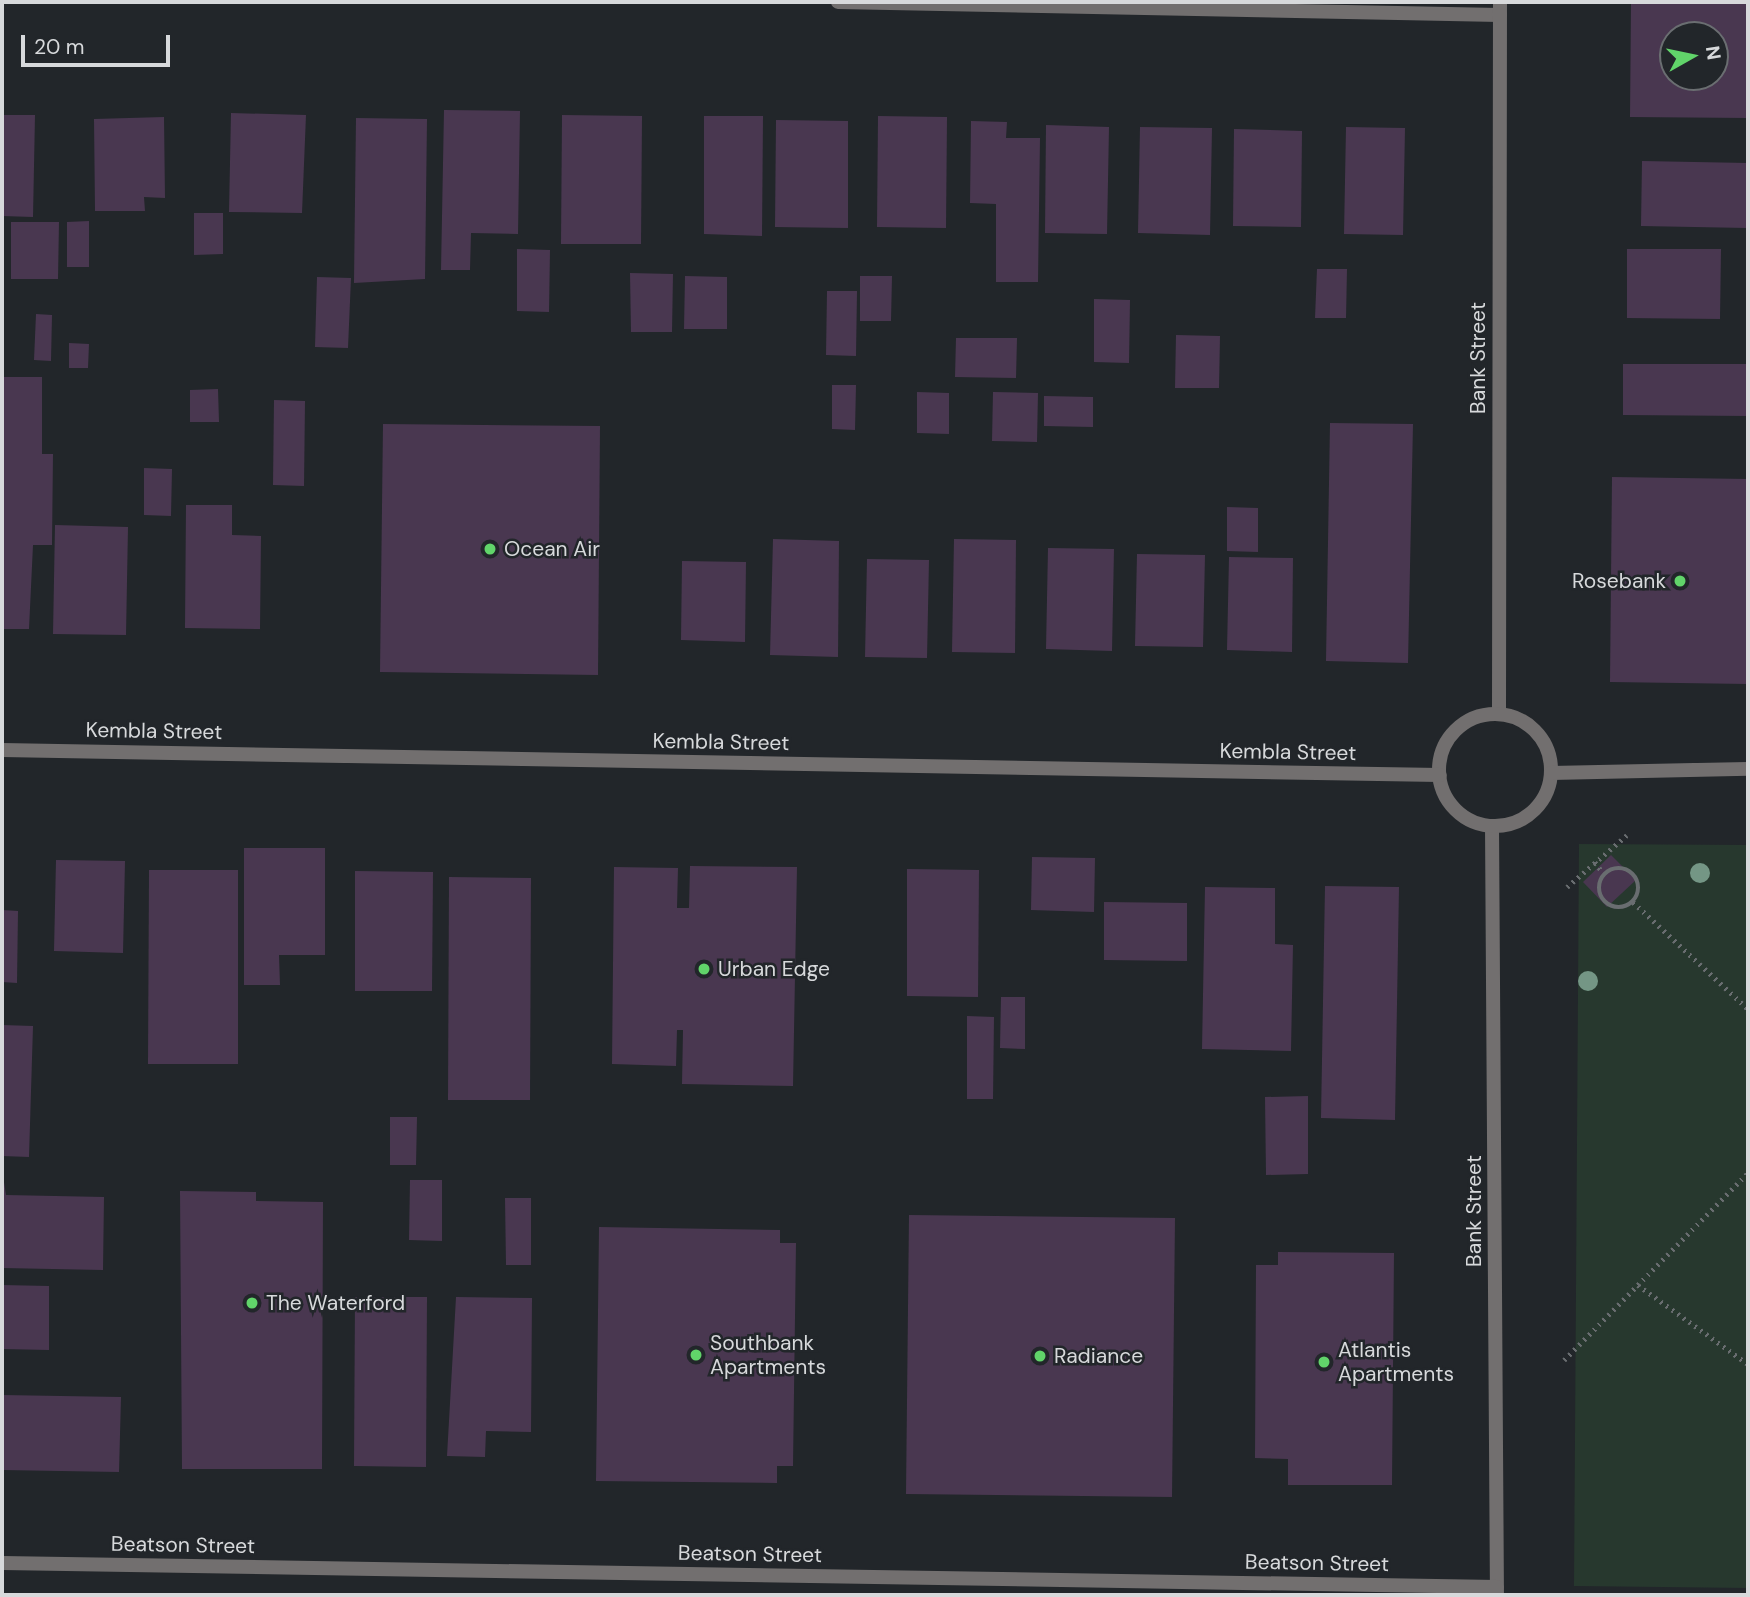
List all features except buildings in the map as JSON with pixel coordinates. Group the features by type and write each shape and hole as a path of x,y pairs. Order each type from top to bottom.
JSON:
{"street":[{"path":"838,2 1500,8"},
{"name":"Bank Street","path":"1499,714 1500,8"},
{"path":"1499,714 1531,726 1542,740 1551,773 1548,790 1526,817 1492,826 1457,810 1440,775 1446,744 1455,731 1467,721 1499,714"},
{"name":"Kembla Street","path":"2,750 1440,775"},
{"path":"1551,773 1748,769"},
{"name":"Bank Street","path":"1492,826 1497,1591"},
{"name":"Beatson Street","path":"2,1563 1497,1591"}],"path":[{"path":"1567,887 1627,835"},
{"path":"1595,862 1604,874 1605,902 1624,908 1633,902 1639,888 1632,873 1613,869 1604,874"},
{"path":"1633,902 1748,1009"},
{"path":"1564,1360 1748,1173"},
{"path":"1638,1285 1748,1364"}],"green space":[{"path":"1579,844 1748,845 1748,1588 1574,1586"}],"place":[{"name":"Ocean Air","path":"490,549"},
{"name":"Rosebank","path":"1680,581"},
{"name":"Urban Edge","path":"704,969"},
{"name":"The Waterford","path":"252,1303"},
{"name":"Southbank Apartments","path":"696,1355"},
{"name":"Radiance","path":"1040,1356"},
{"name":"Atlantis Apartments","path":"1324,1362"}]}
